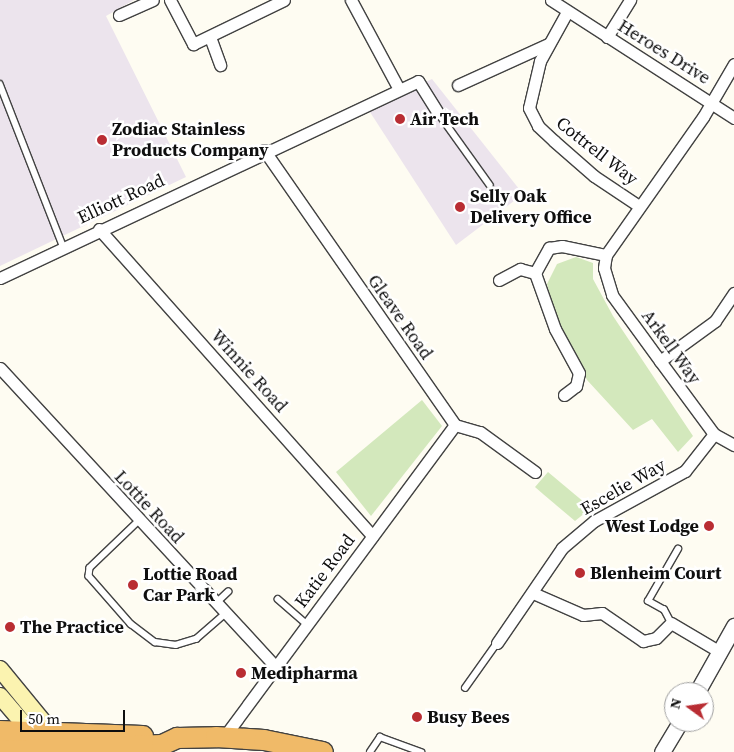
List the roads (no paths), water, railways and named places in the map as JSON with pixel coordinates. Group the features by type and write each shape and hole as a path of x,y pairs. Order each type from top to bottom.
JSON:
{"highway":[{"path":"0,731 50,730 164,745"},
{"path":"50,730 56,751"},
{"path":"2,751 56,751 164,745 224,737 323,752"}],"main road":[{"path":"0,669 50,730"},
{"path":"0,696 30,731 56,751"}],"street":[{"path":"119,15 153,0"},
{"path":"170,0 193,44 284,0"},
{"path":"351,0 399,89"},
{"name":"Heroes Drive","path":"551,0 566,12 712,102 734,118"},
{"path":"607,37 630,0"},
{"name":"Cottrell Way","path":"566,12 548,44 529,108 538,126 594,176 640,206"},
{"path":"210,37 220,66"},
{"path":"458,85 548,44"},
{"path":"564,395 576,386 579,373 555,329 535,273 549,248 562,246 606,256 712,102 734,64"},
{"name":"Elliott Road","path":"0,278 264,150 418,81 437,111"},
{"name":"Gleave Road","path":"264,150 455,425"},
{"name":"Winnie Road","path":"99,229 373,536"},
{"name":"Arkell Way","path":"606,256 605,282 660,362 714,434 734,445"},
{"path":"499,280 520,269 535,273"},
{"path":"660,362 715,321 734,293"},
{"name":"Lottie Road","path":"0,368 138,522 276,667"},
{"path":"455,425 480,432 535,472"},
{"name":"Katie Road","path":"224,737 455,425"},
{"name":"Escelie Way","path":"497,643 569,543 601,516 685,471 714,434"},
{"path":"533,593 583,615 602,613 644,641 656,638 671,623 720,652"},
{"path":"703,682 734,626"},
{"path":"662,752 674,732"}],"lane":[{"path":"0,84 63,246"},
{"path":"437,111 490,185"},
{"path":"138,522 90,568 89,576 130,624 156,642 176,645 196,639 225,614"},
{"path":"671,623 664,610 648,600 678,549"},
{"path":"215,604 228,592"},
{"path":"278,599 307,624"},
{"path":"465,688 497,643"},
{"path":"370,752 380,737 421,752"}],"place":[{"name":"Air Tech","path":"400,119"},
{"name":"Zodiac Stainless Products Company","path":"102,140"},
{"name":"Selly Oak Delivery Office","path":"460,207"},
{"name":"West Lodge","path":"709,526"},
{"name":"Blenheim Court","path":"580,573"},
{"name":"Lottie Road Car Park","path":"133,585"},
{"name":"The Practice","path":"10,627"},
{"name":"Medipharma","path":"241,673"},
{"name":"Busy Bees","path":"417,717"}]}
